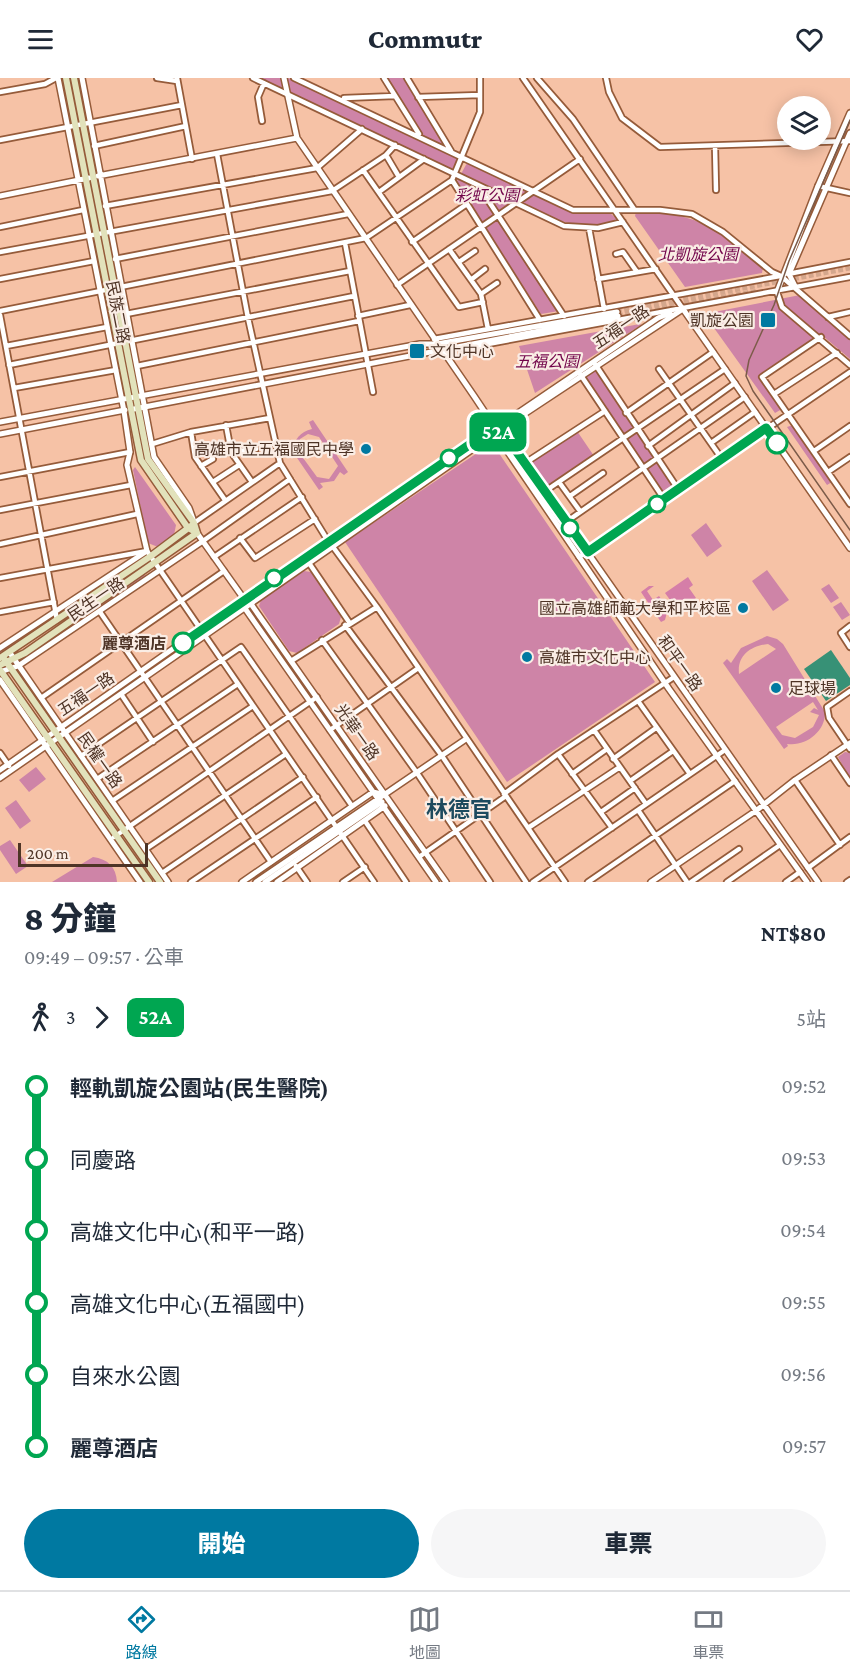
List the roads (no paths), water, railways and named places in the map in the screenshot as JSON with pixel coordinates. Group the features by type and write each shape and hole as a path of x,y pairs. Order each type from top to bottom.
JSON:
{"main road":[{"name":"民族二路","path":"66,78 81,180 92,235 111,290 125,343 148,458"},
{"name":"民族二路","path":"74,78 87,122 106,232 111,290"},
{"name":"光華一路","path":"148,458 197,533"},
{"name":"民生一路","path":"3,666 57,620 191,526"},
{"name":"民生一路","path":"12,656 156,563 197,533"},
{"name":"民權一路","path":"3,666 60,732 127,828 160,882"},
{"name":"民權一路","path":"3,666 47,742 117,835 149,882"}],"street":[{"path":"0,92 45,84 57,78"},
{"name":"民族二路","path":"57,78 66,126 81,180 84,210 92,235 94,261 126,314 125,343 137,366 136,395"},
{"name":"民族二路","path":"82,78 87,122 94,146 96,177 105,206 106,232 115,259 107,327 130,452 127,465 137,514 149,554"},
{"path":"157,78 177,80 192,159"},
{"path":"253,78 564,226 589,228 623,222"},
{"name":"和平一路","path":"284,78 297,138 665,683 807,882"},
{"path":"294,78 573,210 634,209 692,214 723,232 772,272 781,276 850,336"},
{"path":"384,78 419,136"},
{"path":"407,78 451,151"},
{"path":"57,620 0,313 366,238 452,180 480,112 480,78"},
{"path":"524,78 850,548"},
{"path":"537,78 573,119 634,209"},
{"path":"606,78 609,92 621,118 660,147 845,141"},
{"path":"262,121 258,97 264,83"},
{"path":"418,97 480,95"},
{"path":"340,98 395,96"},
{"path":"0,140 182,105"},
{"path":"796,288 789,274 845,141 850,113"},
{"path":"94,146 186,126"},
{"path":"105,206 317,168 362,129"},
{"path":"850,133 818,186 781,276 777,292 782,307 821,337 850,364"},
{"path":"0,196 297,138"},
{"path":"0,252 332,191 386,154 395,145"},
{"path":"715,146 716,190"},
{"path":"217,154 253,343 280,463 331,543 565,882"},
{"path":"386,154 399,177"},
{"path":"379,192 424,159"},
{"path":"397,285 580,159"},
{"path":"363,170 459,307 483,302"},
{"path":"452,180 540,320"},
{"path":"818,186 850,193"},
{"path":"480,188 564,316"},
{"path":"412,242 467,204"},
{"path":"0,227 84,210"},
{"path":"115,259 348,214"},
{"path":"589,228 604,309"},
{"path":"345,243 373,392"},
{"path":"449,249 482,294 488,329"},
{"path":"459,262 475,251"},
{"path":"616,254 623,252 637,272"},
{"path":"0,279 94,261"},
{"path":"0,434 422,354 488,329 684,296 850,262"},
{"path":"471,279 485,269"},
{"path":"598,279 656,269"},
{"path":"126,314 350,271"},
{"path":"0,422 421,344 439,346 683,309 850,276"},
{"path":"482,294 497,283"},
{"path":"9,365 354,296"},
{"path":"683,309 684,296"},
{"path":"137,366 253,343 410,306"},
{"name":"五福一路","path":"10,767 244,599 331,543 580,374 658,318 683,309"},
{"path":"828,317 850,312"},
{"path":"439,346 617,314"},
{"path":"6,346 107,327"},
{"path":"821,337 762,377 850,504"},
{"path":"626,412 713,352"},
{"path":"774,394 837,353"},
{"path":"594,364 678,489"},
{"path":"659,369 722,459"},
{"path":"538,496 725,369"},
{"path":"14,388 116,370"},
{"path":"579,557 850,372"},
{"path":"580,374 664,499"},
{"path":"648,446 735,383"},
{"path":"566,522 745,398"},
{"name":"民族二路","path":"138,408 152,444 148,458"},
{"path":"525,463 605,411"},
{"path":"711,443 755,412"},
{"path":"152,444 190,432 270,418"},
{"path":"226,425 231,452 252,482"},
{"path":"814,451 849,429"},
{"name":"和平一路","path":"496,430 507,438 545,491 818,882"},
{"path":"190,432 195,457 225,500"},
{"path":"201,466 213,459 211,454 256,449"},
{"path":"0,477 130,452"},
{"path":"148,458 189,508 191,526"},
{"path":"828,472 850,458"},
{"path":"191,526 280,463"},
{"path":"213,482 239,465"},
{"path":"570,496 603,474"},
{"path":"202,541 290,479"},
{"path":"559,482 580,511"},
{"path":"0,510 131,485"},
{"path":"214,557 302,497"},
{"path":"0,544 137,514"},
{"path":"240,538 255,558 315,519"},
{"name":"光華一路","path":"197,533 244,599 251,603 446,882"},
{"name":"民生一路","path":"3,666 18,666 202,541"},
{"name":"五福一路","path":"60,732 122,694 205,637 309,563 331,543"},
{"path":"0,578 149,554 374,882"},
{"name":"民生一路","path":"0,648 149,554"},
{"path":"309,563 347,624 442,756 526,882"},
{"path":"41,698 224,571"},
{"path":"244,599 244,608"},
{"path":"0,612 54,602"},
{"path":"291,660 377,607"},
{"name":"光華一路","path":"244,608 436,882"},
{"path":"100,612 271,862"},
{"path":"850,626 841,633 850,647"},
{"path":"322,640 417,773 490,882"},
{"path":"81,756 241,647 352,806"},
{"name":"民權一路","path":"12,656 41,698 60,732 81,756 112,801 127,828 146,849 168,882"},
{"path":"330,730 417,669"},
{"path":"419,857 480,815 558,754 674,677"},
{"name":"民權一路","path":"0,680 47,742 140,882"},
{"path":"97,779 238,684"},
{"path":"651,882 757,810 831,755 849,746 829,718 827,707 850,691"},
{"path":"122,694 153,742"},
{"path":"110,840 317,698"},
{"path":"638,701 690,774"},
{"path":"112,801 253,706"},
{"path":"614,759 656,728"},
{"path":"594,730 646,804"},
{"path":"278,882 341,831 365,821 381,804 385,795 466,739"},
{"path":"572,774 607,749"},
{"path":"534,882 725,750"},
{"path":"630,781 673,751"},
{"path":"0,753 10,767"},
{"path":"146,849 286,754"},
{"path":"558,754 612,828"},
{"path":"831,755 850,783"},
{"path":"0,770 10,767"},
{"path":"0,778 10,767"},
{"path":"528,828 620,767"},
{"path":"162,873 303,777"},
{"path":"795,780 840,845"},
{"path":"588,882 735,781"},
{"path":"601,813 635,788"},
{"path":"243,882 373,792 385,795"},
{"path":"256,882 341,831 381,804 385,795"},
{"path":"191,882 316,797"},
{"path":"638,810 689,882 739,849"},
{"path":"365,821 406,882"},
{"path":"808,868 850,837"},
{"path":"727,882 780,845"},
{"path":"286,852 307,882"},
{"path":"265,882 292,860"},
{"path":"344,882 365,867"},
{"path":"786,882 800,872"}],"tunnel":[{"path":"617,312 850,268"},
{"path":"618,316 758,291"}],"tram line":[{"path":"850,120 789,261 774,305 749,360 746,376 753,391 850,530"}],"place":[{"name":"凱旋公園","path":"768,320"},
{"name":"文化中心","path":"417,351"},
{"name":"高雄市立五福國民中學","path":"366,449"},
{"name":"國立高雄師範大學和平校區","path":"743,608"},
{"name":"麗尊酒店","path":"183,643"},
{"name":"高雄市文化中心","path":"527,657"},
{"name":"足球場","path":"776,688"}],"district":[{"name":"林德官","path":"459,809"}],"park label":[{"name":"彩虹公園","path":"487,195"},
{"name":"北凱旋公園","path":"698,254"},
{"name":"五福公園","path":"547,361"}]}
